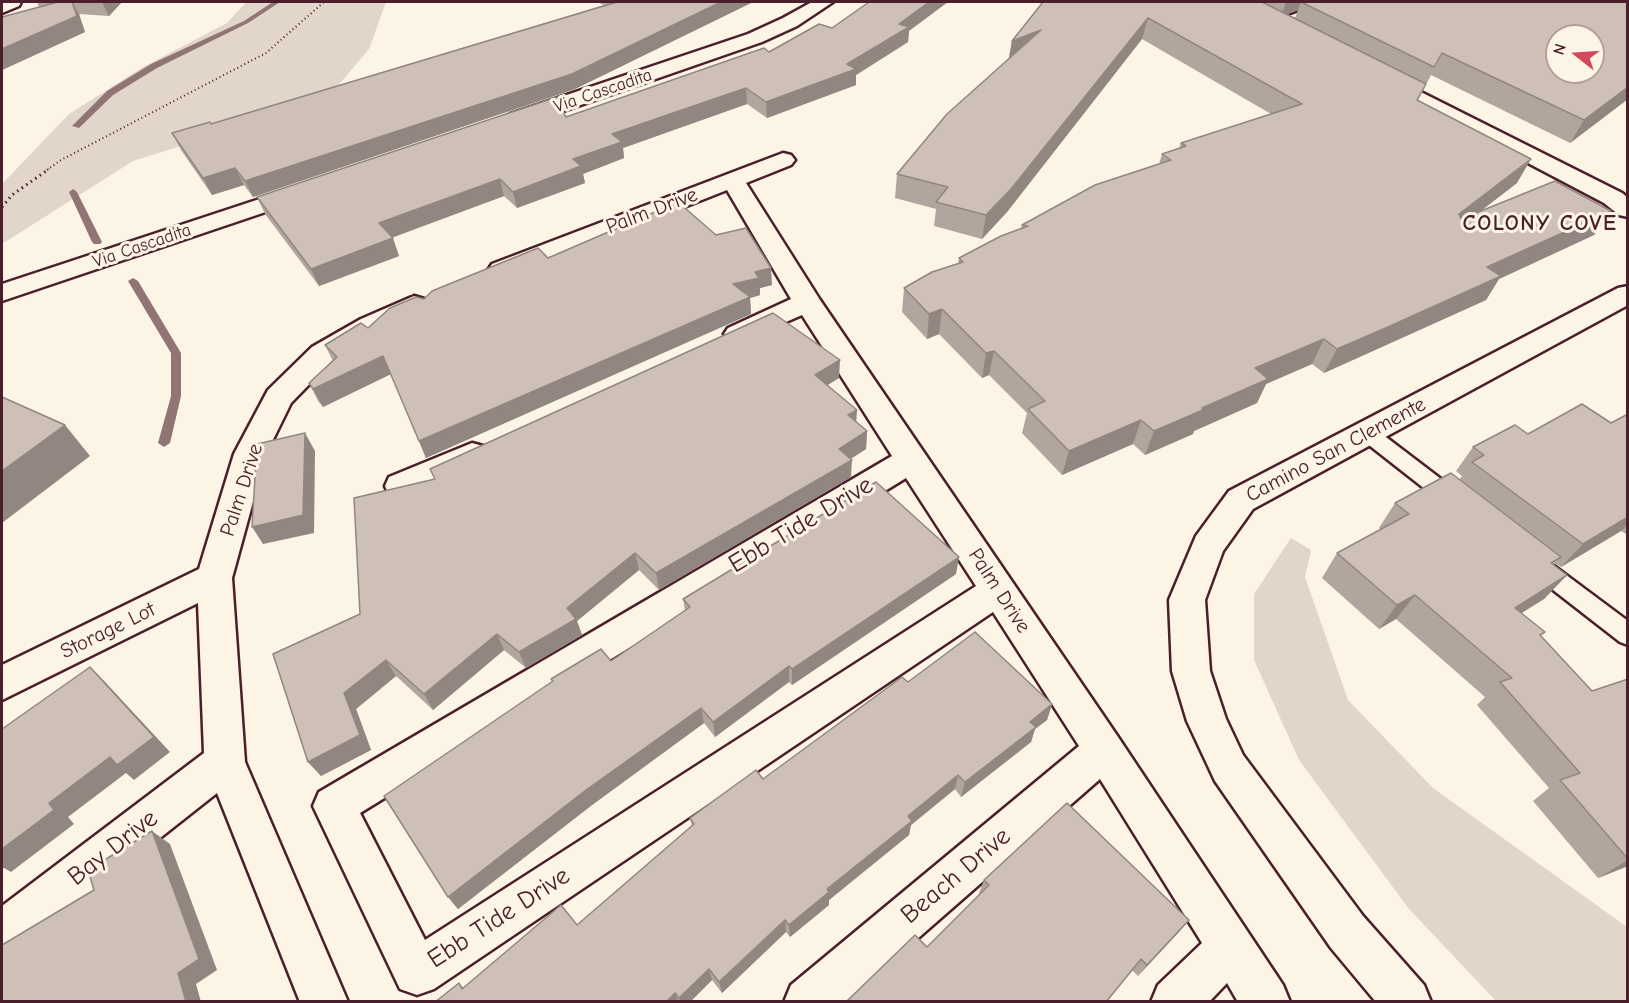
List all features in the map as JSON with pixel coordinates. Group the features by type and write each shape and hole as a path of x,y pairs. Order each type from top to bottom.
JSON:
{"street":[{"path":"2,7 12,2"},
{"name":"Via Cascadita","path":"502,125 755,38 790,22 823,2"},
{"path":"1255,12 1296,34"},
{"path":"1358,66 1613,198 1628,210"},
{"name":"Palm Drive","path":"476,280 783,160"},
{"name":"Palm Drive","path":"733,180 807,302 1104,750 1266,1002"},
{"name":"Via Cascadita","path":"2,293 320,186"},
{"name":"Palm Drive","path":"324,1002 225,762 214,578 250,454 279,397 322,354 371,325 443,293"},
{"name":"Camino San Clemente","path":"1407,1002 1347,932 1229,768 1207,721 1191,671 1187,600 1208,546 1241,500 1628,294"},
{"path":"711,346 807,302"},
{"path":"401,486 497,443"},
{"name":"Ebb Tide Drive","path":"912,459 334,806 417,972 998,590"},
{"name":"Storage Lot","path":"2,683 214,578"},
{"name":"Beach Drive","path":"808,1002 1104,750"},
{"name":"Bay Drive","path":"2,934 225,762"},
{"path":"1175,1002 1231,947"}],"lane":[{"path":"1276,23 1337,2"},
{"path":"1367,433 1470,512"},
{"path":"1525,555 1628,635"}],"path":[{"path":"2,207 12,195 61,160 266,53 324,2"}],"shaded area":[{"path":"246,2 386,2 369,49 325,101 133,161 2,244 2,184 69,114 143,67 227,23"},
{"path":"1291,538 1311,550 1305,577 1348,700 1433,788 1627,927 1627,1001 1496,1001 1409,909 1299,760 1254,660 1254,594"}],"building":[{"path":"58,2 72,2 77,16 2,49 2,17"},
{"path":"617,2 721,2 572,74 245,181 235,168 203,178 172,133 210,122 211,124"},
{"path":"869,2 929,2 899,24 909,27 847,64 856,69 766,102 746,88 612,134 622,142 573,159 581,166 513,192 500,179 379,223 393,238 311,269 257,197 557,97 566,117 764,48 769,52 819,24 832,28"},
{"path":"1043,2 1262,2 1426,84 1417,100 1531,159 1459,214 1461,219 1555,181 1611,211 1487,267 1501,276 1388,327 1337,349 1324,339 1255,368 1268,379 1202,408 1203,410 1154,431 1141,420 1069,451 1028,409 1045,401 994,351 986,353 942,309 929,314 904,288 932,272 963,262 959,258 1001,236 1028,226 1022,225 1095,185 1171,160 1162,154 1186,146 1181,143 1302,104 1148,18 1011,189 986,215 936,202 948,187 897,174 947,114 1041,30 1012,41"},
{"path":"1301,2 1628,2 1628,87 1584,120 1442,53 1434,67"},
{"path":"678,202 716,235 746,228 771,268 755,272 759,278 733,284 750,297 419,441 383,356 313,389 309,383 337,357 325,345 361,323 368,328 390,308 416,297 424,299 432,291 538,248 548,258"},
{"path":"773,313 840,360 815,375 857,410 848,415 867,431 839,449 852,460 656,573 635,553 567,608 576,619 519,652 497,634 424,694 386,660 344,693 360,735 308,762 273,654 360,614 354,498 435,479 430,469"},
{"path":"2,397 65,425 2,471"},
{"path":"1582,404 1611,423 1628,414 1628,517 1583,544 1472,462 1484,455 1473,447 1515,425 1528,434"},
{"path":"305,433 303,515 252,527 257,444"},
{"path":"1451,473 1561,557 1551,563 1567,575 1515,608 1545,632 1540,635 1592,691 1628,679 1628,859 1560,780 1580,773 1500,682 1512,678 1415,595 1397,605 1337,553 1409,514 1395,503"},
{"path":"876,482 959,557 792,669 789,666 713,722 701,708 586,790 448,897 384,796 553,681 551,679 601,649 611,661 690,607 683,599"},
{"path":"975,632 1052,704 1030,722 1036,727 965,782 958,775 908,816 912,821 827,889 829,892 789,925 785,920 719,982 709,969 679,998 675,993 666,1002 435,1002 459,983 462,989 561,905 577,925 694,824 690,818 756,770 763,779 902,677 908,682"},
{"path":"90,667 154,737 117,765 110,757 49,803 54,810 2,849 2,729"},
{"path":"1067,803 1189,920 1147,965 1141,959 1106,1002 846,1002 915,935 927,947 989,885 984,880"},
{"path":"152,831 199,959 178,973 186,1002 2,1002 2,945 94,890 88,870"}],"waterway":[{"path":"76,126 110,93 154,66 246,22 277,2"},
{"path":"73,192 97,242"},
{"path":"133,281 176,353 176,396 164,443"}],"district":[{"name":"COLONY COVE","path":"1540,224"}]}
